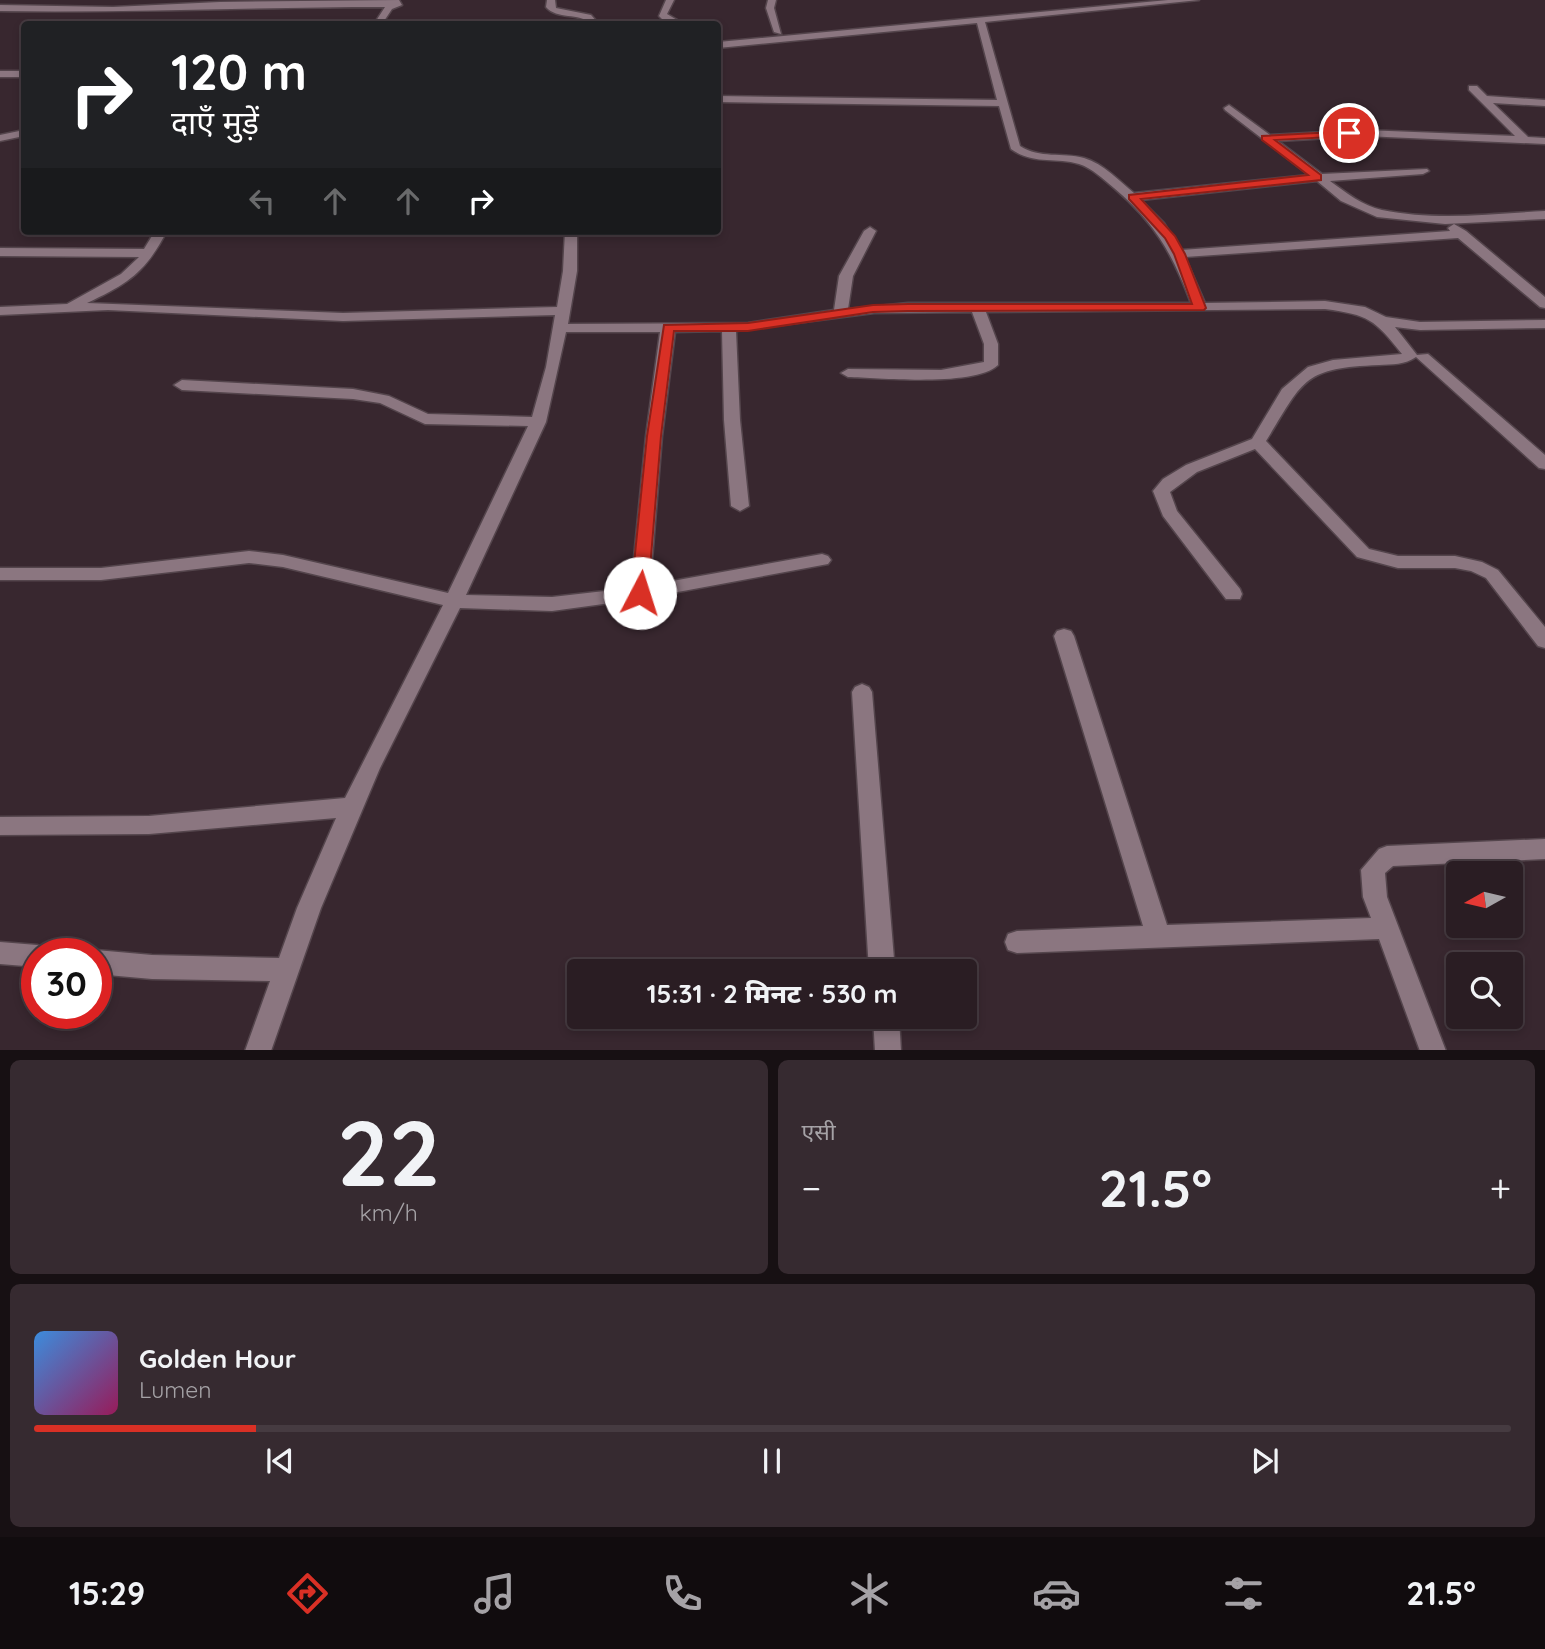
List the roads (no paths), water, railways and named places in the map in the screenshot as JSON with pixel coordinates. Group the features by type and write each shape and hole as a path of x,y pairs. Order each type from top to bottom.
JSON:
{"street":[{"path":"380,21 384,12 404,0"},
{"path":"551,0 550,7 553,10 588,17 592,21"},
{"path":"668,21 662,14 670,0"},
{"path":"772,0 770,8 778,32"},
{"path":"721,39 1129,0"},
{"path":"721,45 1195,0"},
{"path":"0,8 113,9 200,3 394,4"},
{"path":"980,19 1015,147 1021,153 1041,159 1085,162 1133,197 1163,229 1180,254 1200,308"},
{"path":"721,34 733,37"},
{"path":"0,74 21,74"},
{"path":"1473,88 1525,140"},
{"path":"721,99 1004,103"},
{"path":"1485,99 1545,103"},
{"path":"1229,108 1317,178 1359,207 1377,213 1445,220 1545,215"},
{"path":"1266,138 1364,133 1545,141"},
{"path":"0,138 21,134"},
{"path":"0,145 21,141"},
{"path":"1133,197 1317,178 1423,171"},
{"path":"1445,220 1545,304"},
{"path":"841,313 846,276 870,231"},
{"path":"1180,254 1462,234"},
{"path":"61,310 128,275 150,253 159,235"},
{"path":"258,1050 309,908 369,768 454,601 538,422 553,367 570,271 571,235"},
{"path":"0,252 150,253"},
{"path":"0,311 108,306 383,317 560,319 668,328 789,323 841,313 908,307 1344,306 1360,310 1382,321 1420,326 1545,324"},
{"path":"848,373 953,373 981,370 991,365 994,356 977,308"},
{"path":"1233,594 1169,512 1161,491 1185,473 1258,442 1268,422 1297,382 1313,370 1404,359 1410,355 1408,349 1382,321"},
{"path":"729,327 732,420 740,506"},
{"path":"640,593 654,436 668,328"},
{"path":"1423,357 1545,464"},
{"path":"183,385 353,394 384,399 425,419 538,422"},
{"path":"1258,442 1363,554 1398,562 1455,562 1476,566 1492,574 1545,641"},
{"path":"0,574 101,574 249,558 283,561 454,601 552,604 640,593 822,561"},
{"path":"1063,636 1159,937"},
{"path":"862,692 881,959"},
{"path":"0,826 149,825 352,807"},
{"path":"1433,1050 1375,897 1373,870 1387,856 1545,849"},
{"path":"1017,942 1386,928"},
{"path":"0,953 21,955"},
{"path":"112,963 288,970"},
{"path":"887,1029 888,1050"}]}
